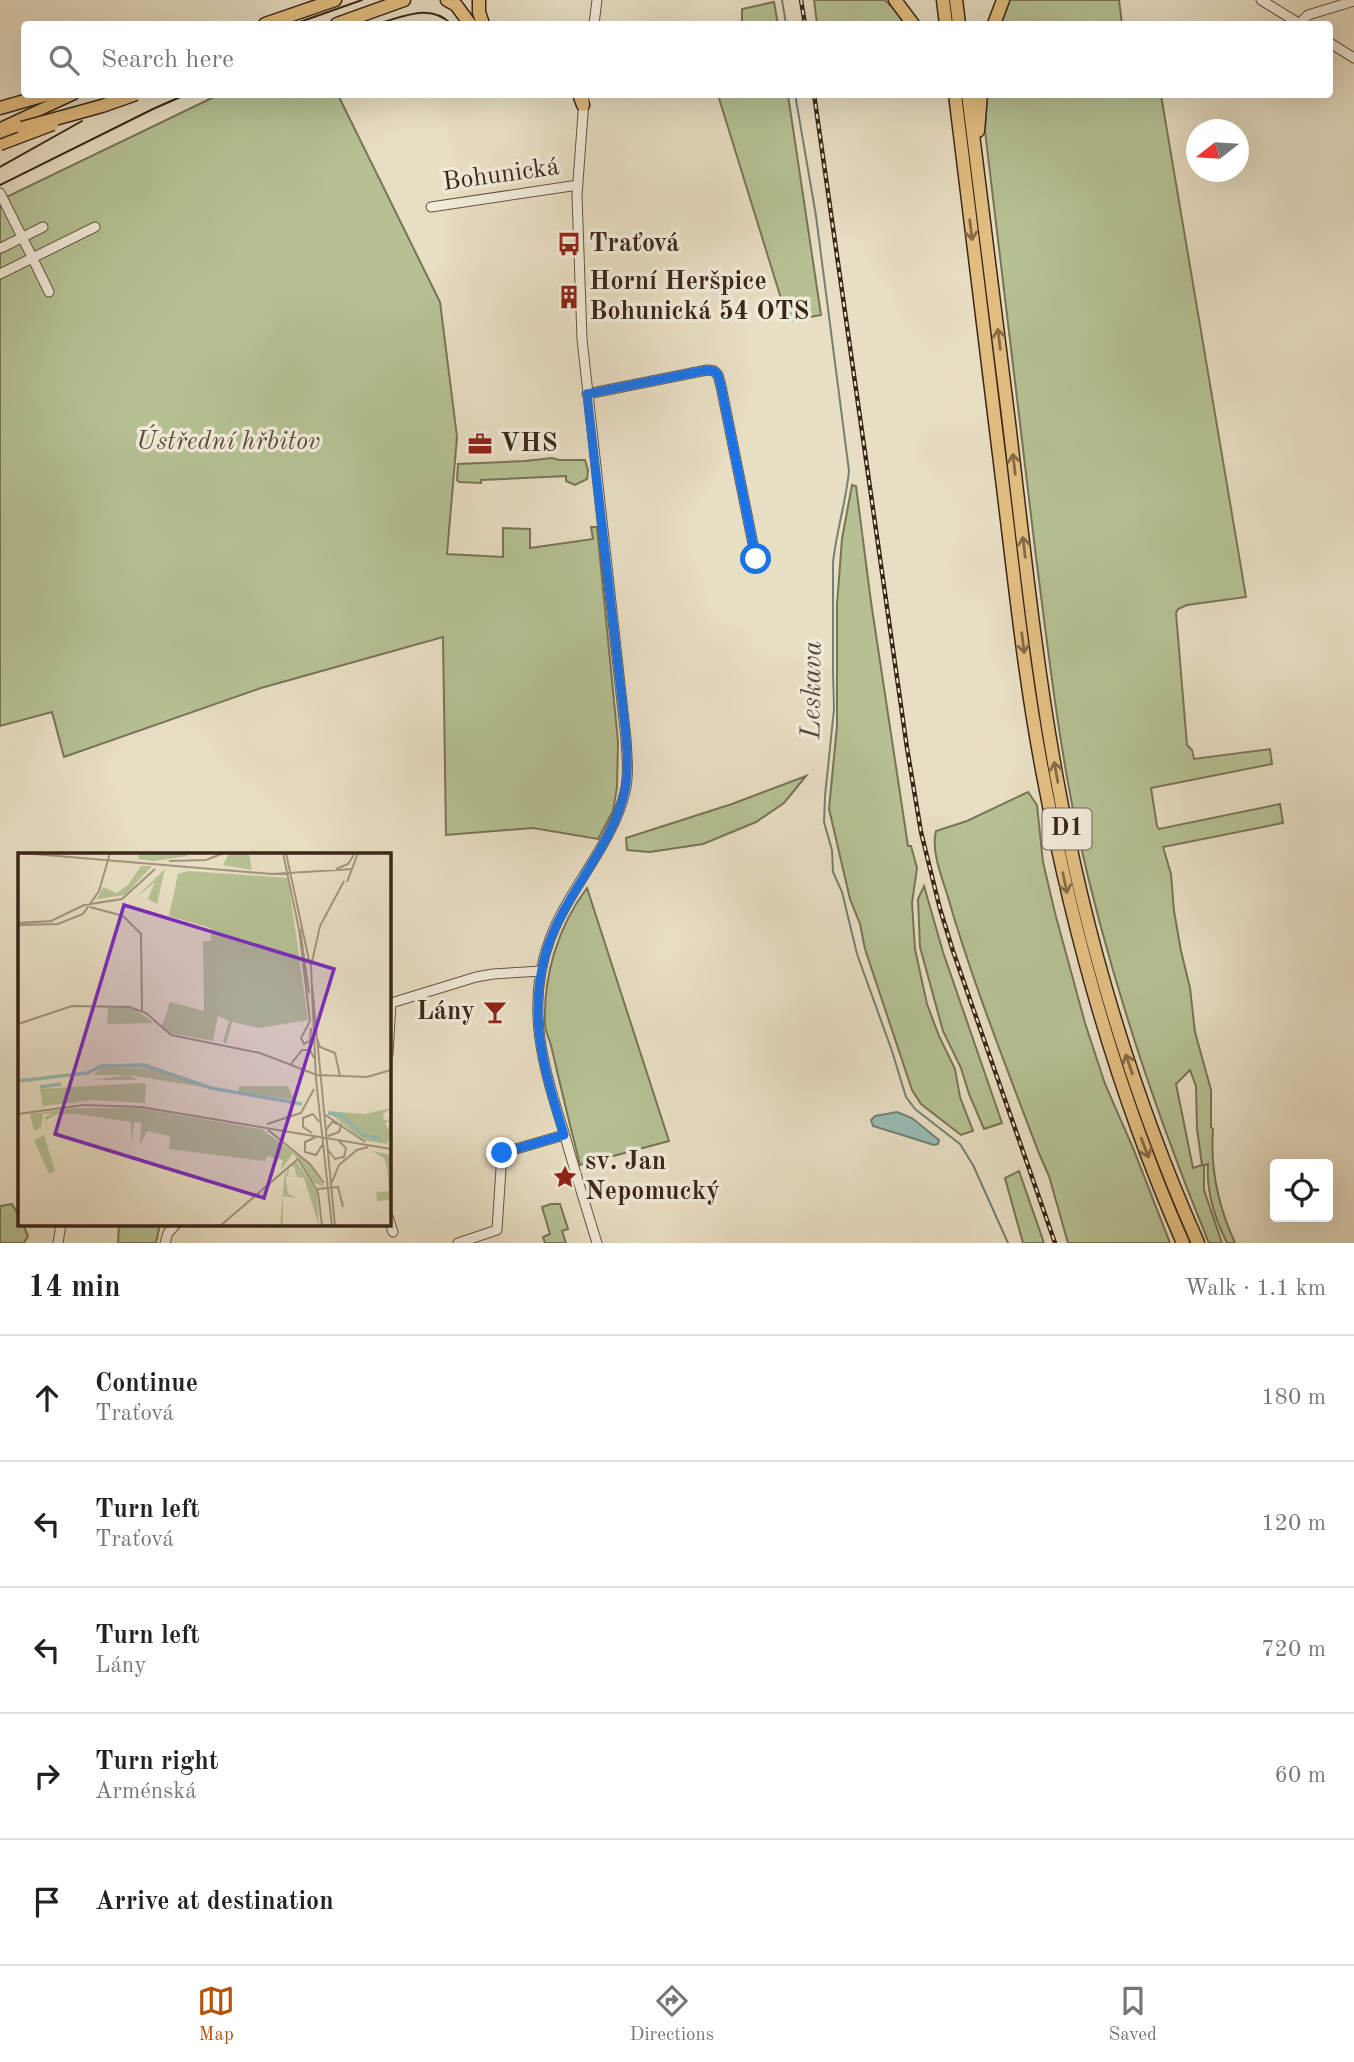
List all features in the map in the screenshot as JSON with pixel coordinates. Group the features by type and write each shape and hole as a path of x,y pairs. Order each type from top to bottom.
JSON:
{"highway":[{"path":"274,21 335,0"},
{"path":"345,21 404,0"},
{"path":"447,0 456,5 468,21"},
{"path":"479,0 481,21"},
{"path":"895,0 911,21"},
{"path":"943,0 946,21"},
{"path":"956,0 959,21"},
{"path":"995,21 1003,0"},
{"path":"0,108 35,98"},
{"path":"2,130 22,128 125,98"},
{"path":"946,98 969,161"},
{"name":"D1","path":"955,98 969,161 1052,750 1064,817 1115,1020 1152,1128 1198,1243"},
{"name":"D1","path":"968,98 969,161 1026,671 1052,821 1101,1022 1139,1132 1183,1243"},
{"path":"969,161 980,98"}],"main road":[{"path":"2,130 66,98"},
{"path":"0,145 102,106"}],"street":[{"path":"594,21 597,0"},
{"path":"1261,0 1295,21"},
{"path":"1303,21 1308,15 1354,1"},
{"path":"1333,45 1354,58"},
{"name":"Bohunická","path":"582,98 578,264 587,394"},
{"name":"Bohunická","path":"431,206 578,185"},
{"path":"0,193 49,292"},
{"path":"0,274 31,255 94,227"},
{"path":"1,248 43,228"},
{"path":"597,1243 548,1081 539,1041 538,1005 541,971 548,946 559,920 616,817 627,777 625,727 587,394 707,370 714,371 721,386 756,559"},
{"path":"390,1004 476,977 541,971"},
{"path":"458,1243 497,1230 502,1153 564,1135"},
{"path":"390,1223 393,1232"},
{"path":"165,1243 168,1233 174,1226"}],"green space":[{"path":"814,0 885,0 903,21 817,21"},
{"path":"1008,0 1119,0 1122,21 1000,21"},
{"path":"774,2 777,21 742,21 742,9"},
{"name":"Ústřední hřbitov","path":"212,98 339,98 440,302 457,437 447,554 503,557 503,528 530,529 530,548 593,539 591,527 597,527 618,742 617,787 613,811 598,839 533,828 446,835 443,637 261,688 64,757 52,712 0,726 0,200"},
{"path":"719,98 788,98 821,315 788,321"},
{"path":"987,98 1162,98 1246,597 1187,605 1176,613 1187,745 1192,750 1194,759 1270,749 1272,764 1151,788 1157,826 1159,829 1280,804 1283,823 1163,847 1171,874 1174,911 1190,988 1195,1032 1211,1090 1212,1144 1217,1188 1235,1243 1227,1243 1215,1215 1208,1184 1208,1164 1204,1165 1204,1190 1222,1243 1209,1243 1151,1091 1089,882 1064,761 1016,397 985,131","holes":["1190,1070 1196,1086 1197,1129 1202,1165 1193,1168 1176,1084"]},
{"path":"552,458 585,460 587,479 575,485 566,481 566,476 481,480 481,483 457,480 458,464"},
{"path":"852,485 856,486 908,846 911,846 917,868 912,903 915,949 927,1004 955,1069 960,1097 973,1131 961,1135 921,1104 912,1090 850,899 829,809 837,726 837,605 842,539"},
{"path":"806,776 784,803 756,822 703,844 650,852 627,850 626,838 732,804"},
{"path":"1028,792 1037,805 1043,862 1085,1023 1105,1084 1170,1243 1068,1243 1049,1176 967,959 937,862 936,831 967,821"},
{"path":"924,886 943,952 1002,1123 984,1129 961,1068 943,1031 920,947 918,899"},
{"path":"587,888 669,1141 580,1165 546,1029 545,1006 550,970 560,935"},
{"path":"1019,1171 1044,1243 1023,1243 1005,1178"},
{"path":"12,1204 18,1214 18,1226 24,1226 28,1236 24,1243 0,1243 0,1206"},
{"path":"560,1204 568,1229 562,1231 566,1243 545,1243 543,1237 550,1234 542,1207"},
{"path":"119,1226 160,1226 156,1243 118,1243"}],"water":[{"path":"897,1112 912,1118 939,1140 938,1144 873,1126 871,1120 875,1116"}],"waterway":[{"name":"Leskava","path":"782,0 786,21"},
{"name":"Leskava","path":"796,98 816,216 849,471 833,563 834,709 824,822 832,850 833,872 842,892 857,954 906,1097 915,1109 960,1144 973,1165 1008,1243"}],"tram line":[{"path":"302,21 362,0"},
{"path":"387,21 425,13 443,17 448,21"},
{"path":"0,185 178,98"},
{"path":"0,167 82,121"}],"railway":[{"path":"801,0 804,21"},
{"path":"815,98 921,832 953,951 1055,1243"}],"place":[{"name":"Traťová","path":"569,244"},
{"name":"Horní Heršpice Bohunická 54 OTS","path":"569,297"},
{"name":"VHS","path":"480,444"},
{"name":"Lány","path":"495,1012"},
{"name":"sv. Jan Nepomucký","path":"565,1177"}],"route":[{"path":"502,1153 564,1135 539,1041 537,1027 540,979 555,928 608,833 620,808 626,782 625,727 587,394 707,370 714,371 721,386 756,559"}]}
